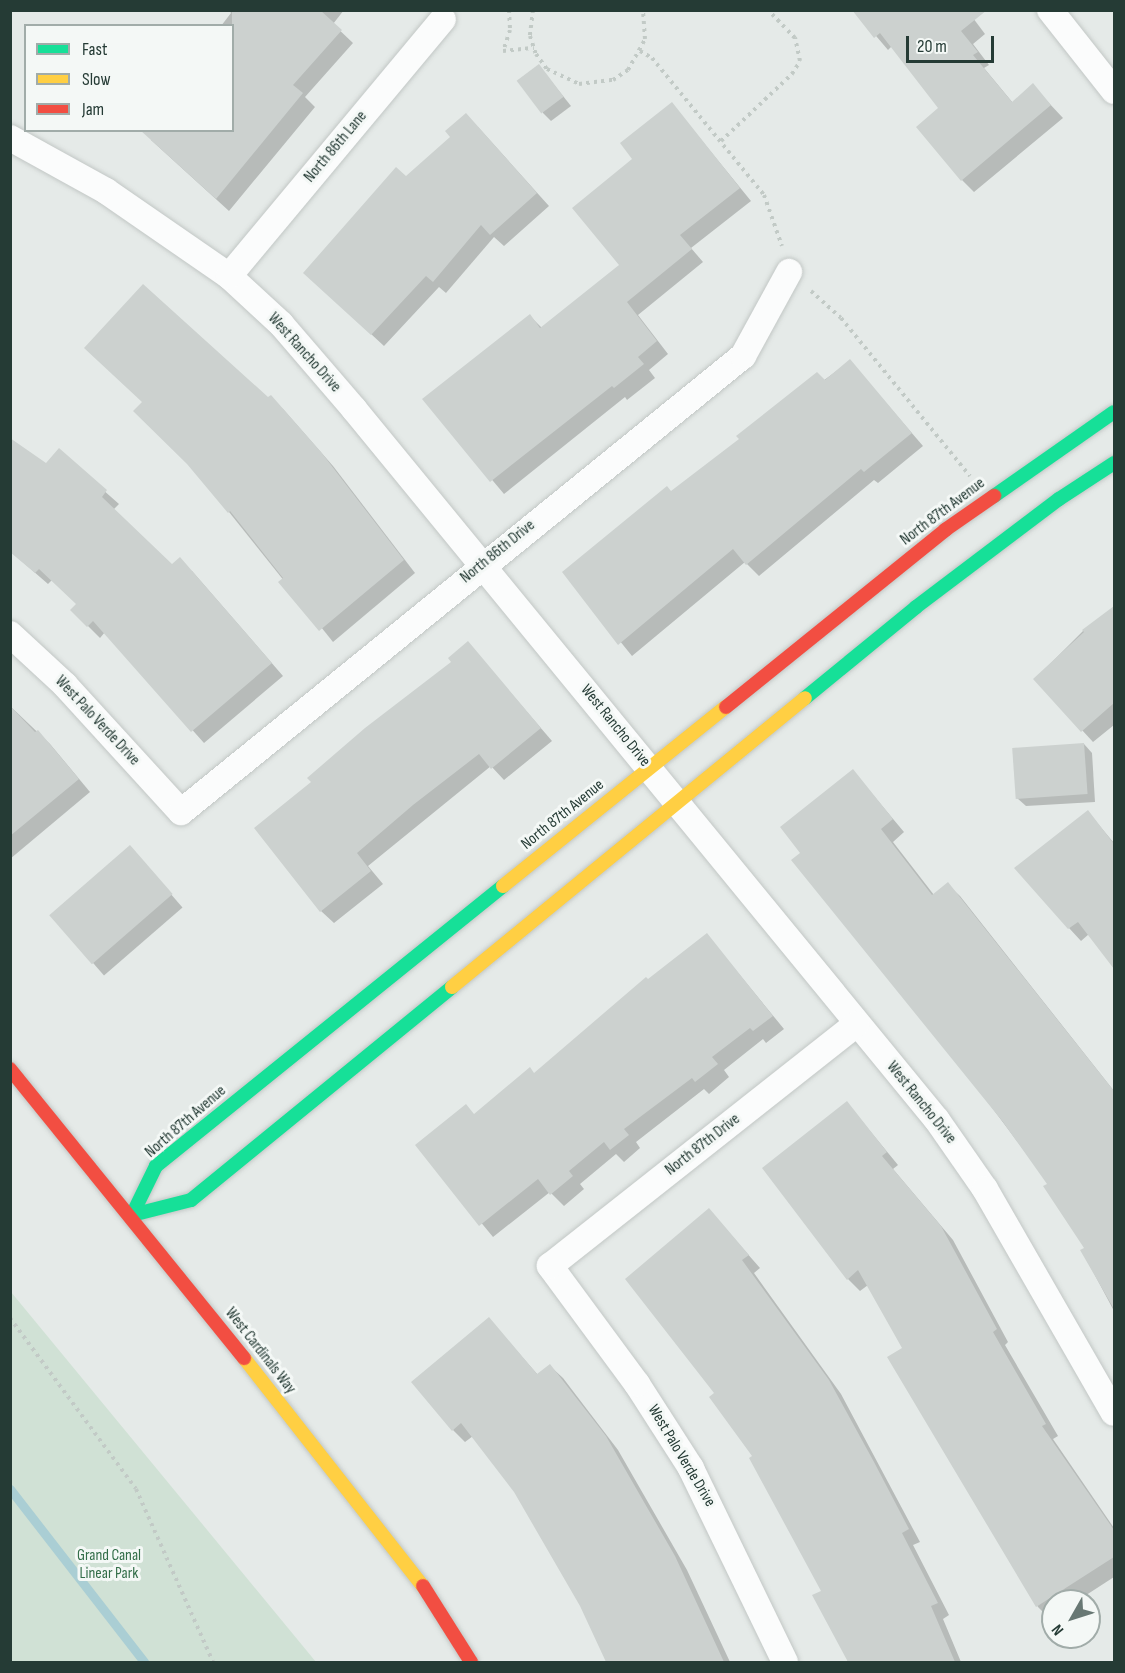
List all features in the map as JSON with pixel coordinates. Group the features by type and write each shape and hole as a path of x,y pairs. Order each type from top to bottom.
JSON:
{"street":[{"path":"1050,10 1114,91"},
{"name":"North 86th Lane","path":"229,276 443,19"},
{"name":"West Rancho Drive","path":"10,138 106,191 229,276 280,324 649,766 856,1024 937,1120 985,1189 1114,1413"},
{"name":"North 86th Drive","path":"180,812 743,356 789,272"},
{"name":"North 87th Avenue","path":"132,1215 156,1166 649,766 988,498 1114,412"},
{"path":"132,1215 190,1200 925,600 1059,499 1114,463"},
{"name":"West Palo Verde Drive","path":"10,634 65,685 180,812"},
{"name":"North 87th Drive","path":"550,1266 856,1024"},
{"name":"West Cardinals Way","path":"10,1069 132,1215 429,1594 471,1662"},
{"name":"West Palo Verde Drive","path":"550,1266 638,1384 691,1468 785,1662"}],"path":[{"path":"509,10 510,30 503,51 534,48"},
{"path":"533,10 530,36 534,48 547,69 579,84 613,80 628,70 640,51 646,22 643,10"},
{"path":"721,141 792,74 800,61 801,50 795,38 768,10"},
{"path":"640,51 652,58 771,206 789,272 841,318 988,498"},
{"path":"10,1318 136,1490 213,1662"}],"green space":[{"name":"Grand Canal Linear Park","path":"11,1292 316,1662 11,1662"}],"building":[{"path":"232,10 320,10 342,30 293,85 303,93 216,199 142,132 234,132 234,24 232,24"},
{"path":"852,10 987,10 961,31 978,52 973,55 1012,102 1033,83 1051,105 961,181 916,127 938,108 880,33 874,38"},
{"path":"539,64 564,97 541,114 517,81"},
{"path":"672,102 740,188 680,235 692,249 627,302 657,341 638,357 644,364 614,388 612,386 490,482 422,399 530,314 540,328 619,265 572,208 632,159 620,143"},
{"path":"466,113 537,193 490,235 481,225 433,282 426,276 371,335 303,273 396,167 406,176 450,137 445,131"},
{"path":"143,284 268,397 271,395 321,452 404,560 319,631 278,582 283,578 230,511 228,513 187,464 133,411 142,402 84,348"},
{"path":"850,359 912,433 864,472 861,469 746,565 733,549 618,645 562,572 667,486 671,491 739,439 736,436 817,372 825,380"},
{"path":"10,438 46,463 59,448 107,490 102,497 172,564 180,557 272,663 191,732 93,621 87,627 70,610 76,604 39,569 35,573 10,552"},
{"path":"1114,606 1114,703 1081,732 1033,679 1084,632 1082,630"},
{"path":"468,641 541,728 491,769 479,754 413,805 357,853 371,871 320,912 254,828 311,782 307,778 365,728 451,662 448,658"},
{"path":"10,706 35,732 38,730 79,779 10,836"},
{"path":"1084,743 1088,794 1016,799 1012,748"},
{"path":"853,769 893,819 881,829 932,895 948,882 1114,1091 1114,1309 1080,1250 1084,1248 1043,1186 1047,1184 1003,1122 791,860 800,853 780,827"},
{"path":"1088,810 1114,844 1114,969 1078,922 1068,929 1014,868"},
{"path":"130,845 173,894 92,964 49,915"},
{"path":"707,933 773,1016 753,1031 750,1028 712,1057 718,1064 695,1082 692,1078 624,1129 629,1135 610,1150 604,1142 569,1171 573,1176 550,1195 538,1179 479,1226 415,1145 466,1104 474,1114 530,1067 534,1073 646,977 648,979"},
{"path":"847,1101 887,1152 882,1156 941,1226 997,1329 993,1332 1046,1424 1042,1426 1114,1530 1114,1557 1064,1589 1041,1589 1041,1604 1036,1607 887,1357 902,1348 858,1270 847,1280 762,1168"},
{"path":"709,1208 749,1255 742,1260 829,1380 874,1462 909,1529 902,1533 938,1603 931,1606 955,1662 848,1662 812,1595 821,1591 749,1458 752,1456 709,1397 714,1393 625,1279"},
{"path":"489,1317 537,1374 550,1364 606,1436 675,1556 724,1662 606,1662 580,1606 514,1492 461,1423 452,1431 411,1382"}],"waterway":[{"path":"10,1489 144,1662"}],"traffic: fast":[{"path":"994,496 1114,412"},
{"path":"805,698 916,607 1059,499 1114,463"},
{"path":"132,1215 156,1166 503,886"},
{"path":"132,1215 191,1200 452,987"}],"traffic: slow":[{"path":"452,987 805,698"},
{"path":"503,886 726,707"},
{"path":"244,1358 423,1586"}],"traffic: jam":[{"path":"726,707 945,530 994,496"},
{"path":"10,1069 244,1358"},
{"path":"423,1586 471,1662"}]}
